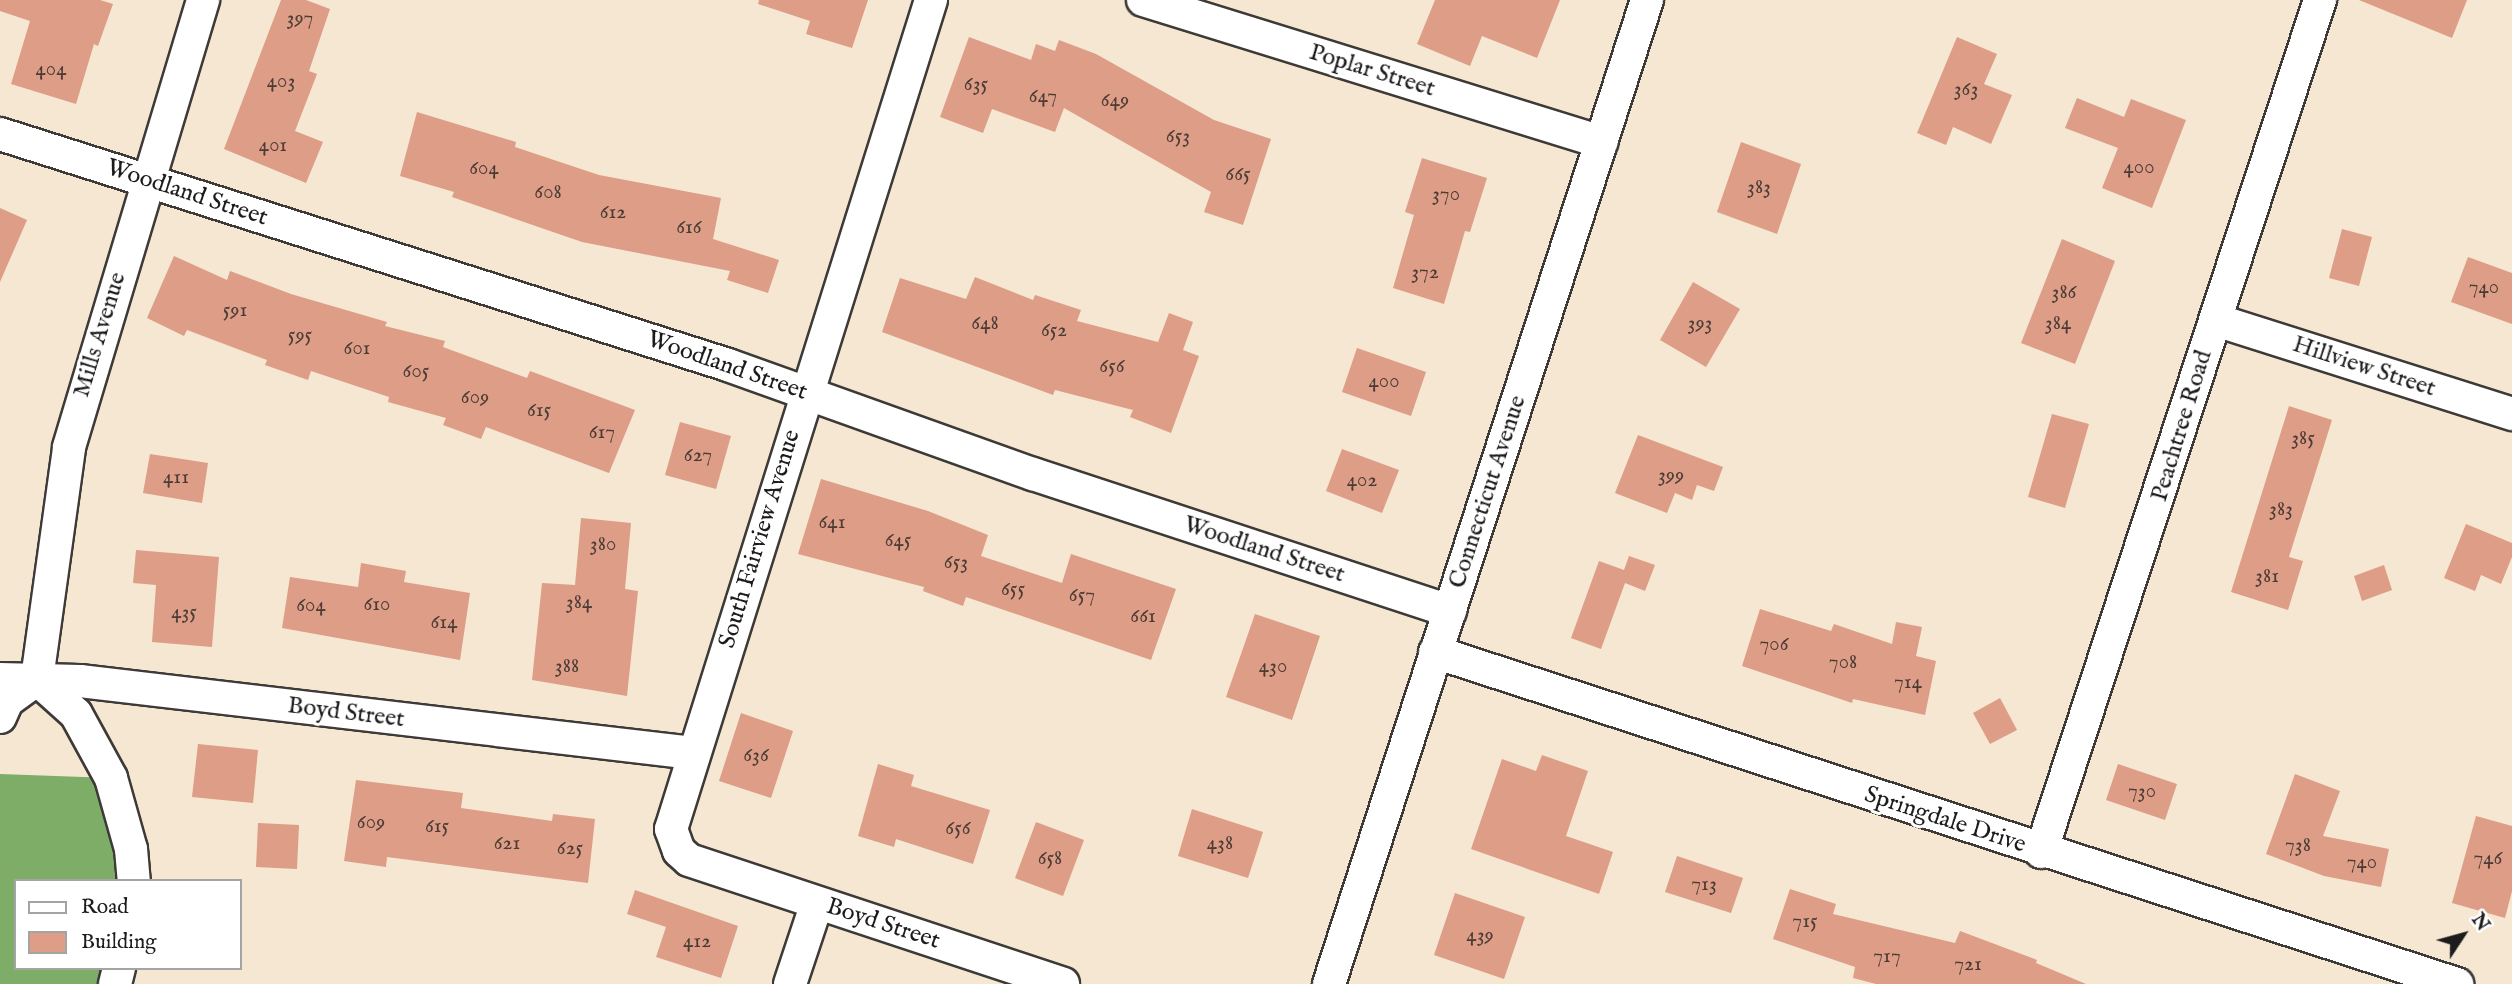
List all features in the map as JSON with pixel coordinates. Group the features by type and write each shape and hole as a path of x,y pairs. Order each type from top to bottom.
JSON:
{"street":[{"name":"Mills Avenue","path":"37,679 69,447 203,0"},
{"name":"South Fairview Avenue","path":"673,838 673,817 692,753 931,0"},
{"name":"Poplar Street","path":"1143,0 1601,142"},
{"name":"Connecticut Avenue","path":"1329,984 1647,0"},
{"name":"Peachtree Road","path":"2041,852 2320,0"},
{"name":"Woodland Street","path":"0,134 805,393 1033,474 1450,611"},
{"name":"Hillview Street","path":"2216,320 2512,415"},
{"name":"Springdale Drive","path":"1435,652 2420,979 2457,984"},
{"name":"Boyd Street","path":"0,679 37,679 692,753"},
{"path":"0,717 7,701 37,679 76,714 111,778 128,837 134,879"},
{"name":"Boyd Street","path":"673,838 689,860 1063,984"},
{"path":"790,984 817,903"}],"green space":[{"path":"0,774 111,778 134,879 14,879 14,970 118,970 115,984 0,984"}],"building":[{"path":"0,0 100,0 113,4 98,46 94,44 76,104 11,84 30,21 0,11"},
{"path":"281,0 306,0 330,9 309,71 317,74 295,131 323,142 306,183 224,149"},
{"path":"759,0 868,0 852,48 806,34 810,21 758,4"},
{"path":"1435,0 1560,0 1537,58 1482,36 1470,66 1417,44"},
{"path":"2359,0 2467,0 2452,38"},
{"path":"969,37 1031,60 1036,44 1055,51 1059,40 1096,54 1214,120 1271,139 1243,225 1204,212 1211,192 1064,108 1055,132 992,109 983,133 940,117"},
{"path":"1957,37 1997,54 1984,84 2012,95 1991,144 1953,127 1946,145 1917,133"},
{"path":"2077,98 2124,117 2131,99 2186,120 2152,208 2102,188 2118,148 2065,128"},
{"path":"417,112 516,142 515,147 599,175 721,198 713,239 779,260 768,293 727,280 730,271 582,242 452,197 454,192 400,176"},
{"path":"1741,142 1801,164 1777,234 1717,212"},
{"path":"1422,158 1487,178 1470,232 1465,231 1444,304 1393,288 1414,215 1405,212"},
{"path":"0,208 27,220 0,282"},
{"path":"2342,229 2372,237 2359,286 2329,278"},
{"path":"2062,239 2115,261 2075,364 2021,343"},
{"path":"174,256 227,280 230,271 291,294 387,322 385,326 445,341 443,347 527,378 530,371 635,410 609,473 486,427 481,439 443,425 446,418 388,402 389,397 311,371 308,380 265,365 267,360 187,330 184,336 147,318"},
{"path":"2468,257 2512,273 2512,324 2451,302"},
{"path":"975,277 1033,300 1035,295 1081,310 1077,321 1158,342 1169,313 1193,322 1183,350 1199,356 1171,433 1130,417 1133,410 1055,390 1053,395 882,332 900,278 966,299"},
{"path":"1693,282 1740,309 1706,367 1660,340"},
{"path":"1357,348 1426,372 1411,416 1342,392"},
{"path":"2289,406 2332,420 2289,557 2303,561 2288,610 2231,592"},
{"path":"2052,414 2089,424 2065,508 2028,497"},
{"path":"680,422 731,436 716,489 665,475"},
{"path":"1638,435 1723,467 1714,491 1697,485 1692,500 1675,493 1667,513 1615,493"},
{"path":"1342,449 1399,470 1382,513 1326,491"},
{"path":"150,454 208,463 202,503 143,493"},
{"path":"821,479 928,511 988,535 981,556 1062,583 1071,554 1176,589 1151,660 966,597 963,606 923,591 924,587 798,554"},
{"path":"581,518 631,523 625,589 638,591 627,696 532,680 542,583 575,585"},
{"path":"2466,524 2512,543 2512,557 2501,584 2481,575 2475,591 2444,578"},
{"path":"136,550 219,557 212,647 152,642 156,585 133,583"},
{"path":"1629,556 1655,565 1645,591 1625,583 1601,649 1571,638 1599,561 1624,570"},
{"path":"361,563 406,571 404,582 470,593 460,660 282,628 290,577 358,587"},
{"path":"2384,565 2392,590 2362,601 2354,576"},
{"path":"1760,609 1831,631 1834,624 1892,644 1896,622 1922,627 1916,656 1936,661 1925,715 1853,699 1852,703 1742,666"},
{"path":"1255,614 1320,636 1292,720 1226,697"},
{"path":"2000,698 2017,730 1990,744 1973,713"},
{"path":"741,713 793,731 771,798 719,781"},
{"path":"198,744 258,750 253,803 192,797"},
{"path":"1542,755 1588,771 1566,836 1613,852 1599,894 1471,849 1502,759 1536,771"},
{"path":"878,764 914,775 911,786 990,810 973,864 896,839 894,847 858,836"},
{"path":"2118,764 2177,784 2165,820 2106,800"},
{"path":"2295,774 2340,791 2323,836 2389,849 2381,887 2324,876 2266,854"},
{"path":"356,780 463,793 461,808 552,821 553,814 595,819 588,883 387,857 386,867 344,861"},
{"path":"1192,809 1263,832 1248,878 1178,856"},
{"path":"2476,816 2512,826 2512,891 2505,918 2452,903"},
{"path":"1036,822 1084,840 1063,896 1015,878"},
{"path":"258,823 299,825 297,869 256,867"},
{"path":"1677,856 1743,878 1731,913 1665,892"},
{"path":"1790,889 1836,904 1833,914 1955,943 1960,931 2037,960 2036,963 2086,984 1876,984 1853,978 1855,967 1773,939"},
{"path":"635,890 738,926 721,978 656,957 666,927 627,914"},
{"path":"1455,893 1525,917 1504,979 1434,955"}]}
